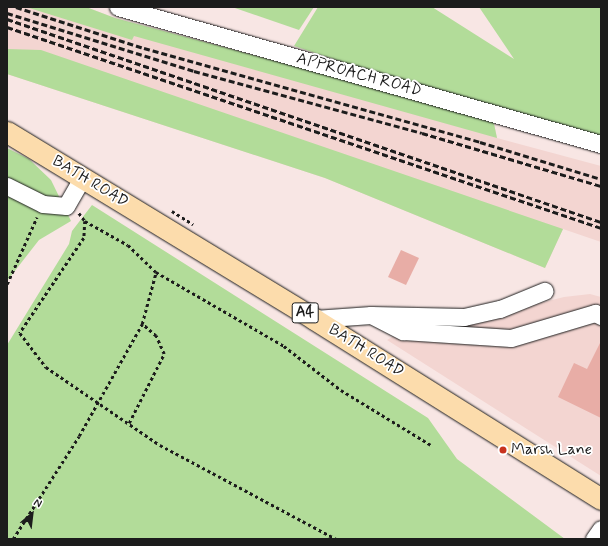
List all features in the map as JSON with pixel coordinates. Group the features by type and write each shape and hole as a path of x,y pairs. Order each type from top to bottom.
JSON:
{"main road":[{"name":"BATH ROAD","path":"7,132 84,177 314,319 601,499"}],"street":[{"name":"APPROACH ROAD","path":"118,7 601,144"},
{"path":"7,186 43,204 66,206 84,177"},
{"path":"314,319 371,315 464,317 500,309 544,291"},
{"path":"371,315 403,331 511,338 595,313 601,316"},
{"path":"594,539 601,529"}],"path":[{"path":"70,199 85,221 128,245 156,272 284,346 341,390 431,445"},
{"path":"7,284 43,204"},
{"path":"85,221 84,238 20,333 46,367 160,445 336,539"},
{"path":"13,539 79,436 142,324 156,272"},
{"path":"129,423 164,354 156,336 142,324"}],"shaded area":[{"path":"7,7 86,7 115,18 493,119 497,138 601,166 601,242 563,229 545,268 325,178 7,74"},
{"path":"590,294 601,297 601,476 387,340 406,329 453,325 564,297"}],"green space":[{"path":"26,7 86,7 115,18 493,119 497,138 134,36 132,40"},
{"path":"232,7 314,7 299,30"},
{"path":"318,7 432,7 514,59 479,7 601,7 601,139 388,77 294,46"},
{"path":"7,49 41,50 563,229 545,268 325,178 7,74"},
{"path":"7,148 29,159 51,180 71,221 39,240 7,281"},
{"path":"92,205 428,418 457,459 565,539 7,539 7,345 69,244 72,231"}],"building":[{"path":"401,250 419,258 406,285 388,277"},
{"path":"601,341 601,418 558,397 574,363 587,369"}],"railway":[{"path":"16,7 144,48 480,142 601,179"},
{"path":"7,13 194,71 422,133 601,186"},
{"path":"7,19 601,222"},
{"path":"7,27 601,228"}],"place":[{"name":"Marsh Lane","path":"503,450"}]}
